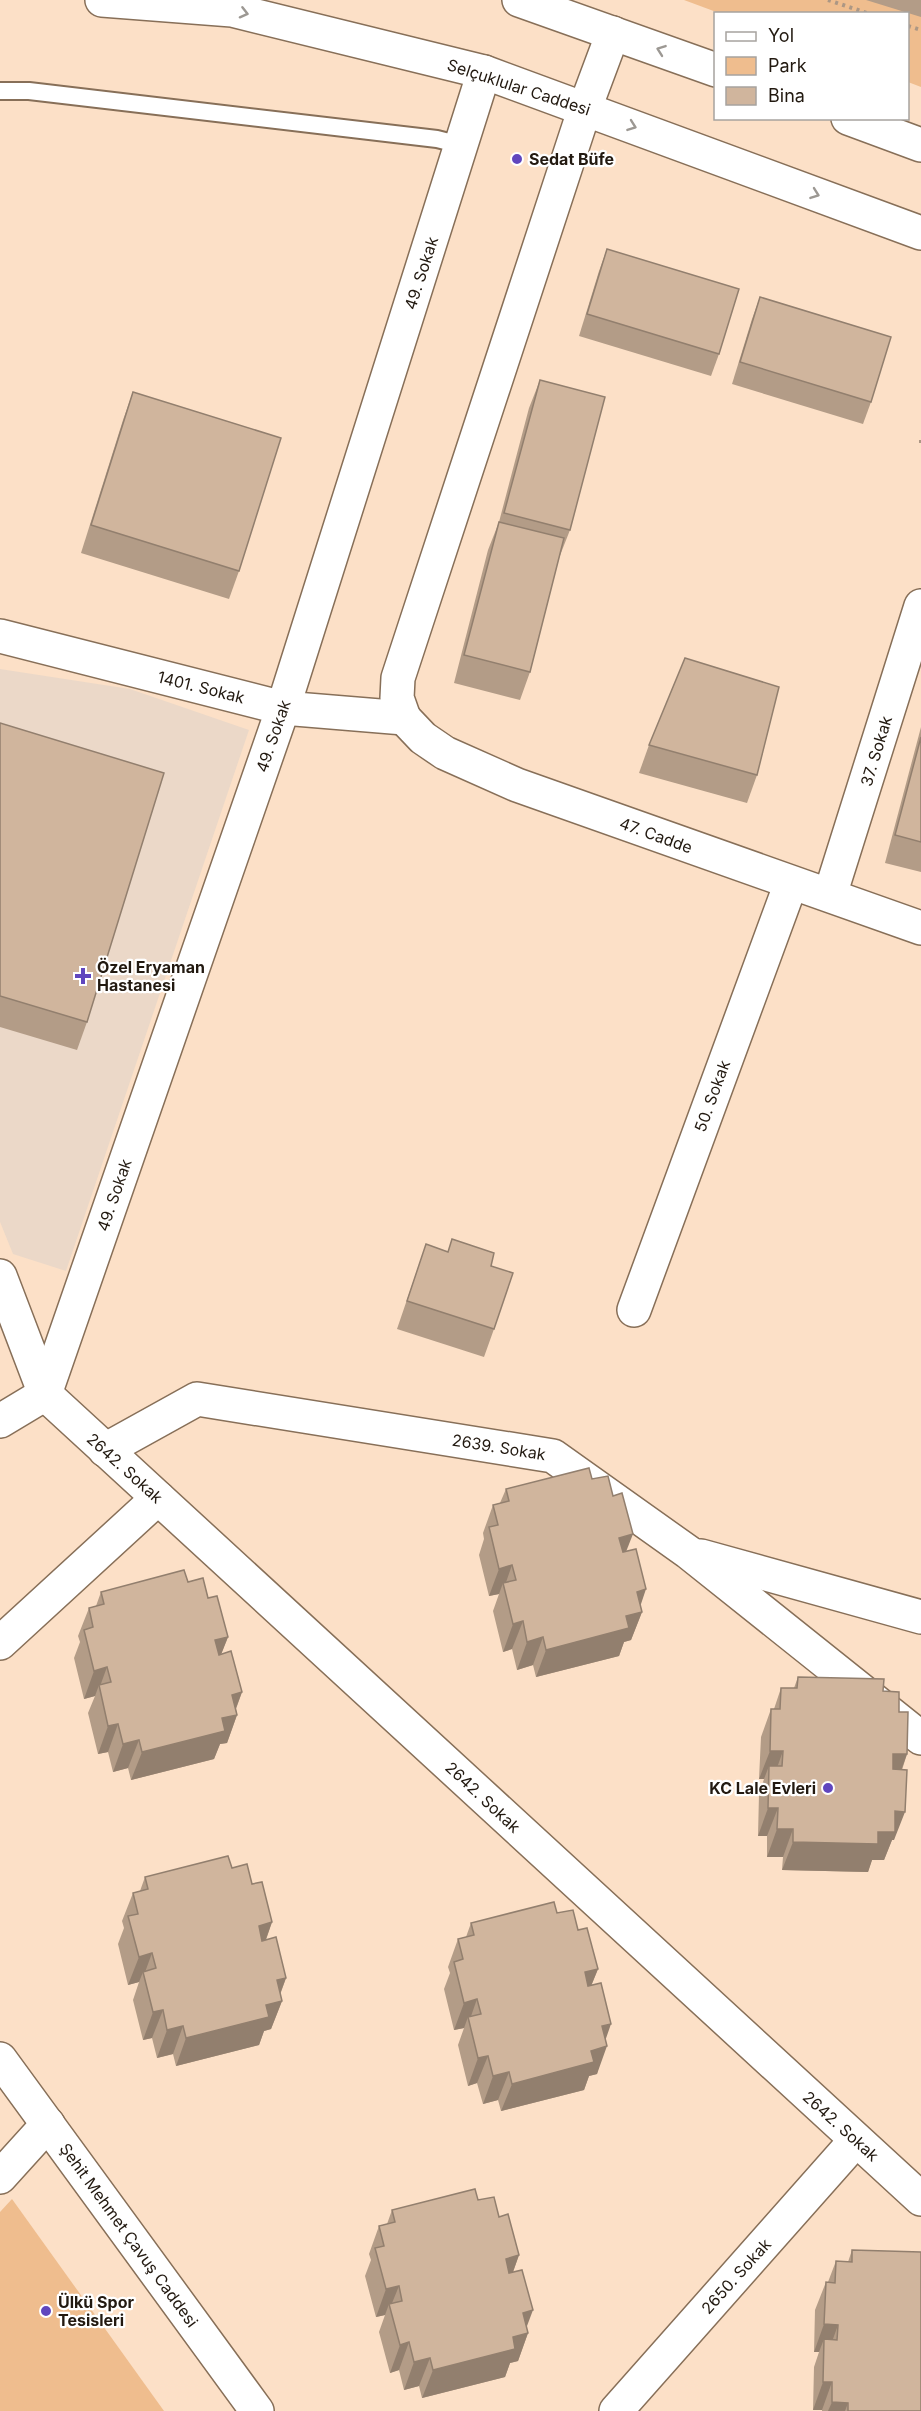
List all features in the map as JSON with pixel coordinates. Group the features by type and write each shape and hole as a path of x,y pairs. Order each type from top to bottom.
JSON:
{"street":[{"name":"Selçuklular Caddesi","path":"102,0 232,10 484,72 921,233"},
{"path":"519,0 714,69"},
{"path":"404,718 397,698 398,678 585,108 613,33"},
{"name":"49. Sokak","path":"45,1394 284,708 484,72"},
{"path":"853,120 921,145"},
{"name":"37. Sokak","path":"830,895 921,606"},
{"name":"1401. Sokak","path":"0,636 284,708 404,718"},
{"name":"47. Cadde","path":"404,718 423,738 446,753 518,785 921,928"},
{"name":"50. Sokak","path":"634,1310 792,884"},
{"path":"0,1276 45,1394 0,1421"},
{"name":"2642. Sokak","path":"45,1394 921,2199"},
{"name":"2639. Sokak","path":"105,1450 197,1399 553,1456 688,1552 921,1738"},
{"path":"0,1643 158,1498"},
{"path":"688,1552 921,1617"},
{"name":"Şehit Mehmet Çavuş Caddesi","path":"0,2059 257,2411"},
{"path":"0,2177 48,2124"},
{"name":"2650. Sokak","path":"616,2411 856,2140"}],"lane":[{"path":"0,91 53,93 437,138 461,144"}],"path":[{"path":"828,0 864,12"}],"shaded area":[{"name":"Özel Eryaman Hastanesi","path":"0,669 130,689 249,730 66,1271 13,1254 0,1222"}],"green space":[{"path":"684,0 921,0 921,87 909,82 909,12 716,12"},
{"name":"Ülkü Spor Tesisleri","path":"12,2199 164,2411 0,2411 0,2212"}],"building":[{"path":"607,249 739,289 719,354 587,314"},
{"path":"760,297 891,337 871,402 740,362"},
{"path":"540,380 605,397 570,530 504,513"},
{"path":"133,392 281,438 239,571 91,525"},
{"path":"499,522 564,538 530,672 464,655"},
{"path":"685,658 779,687 757,775 649,745"},
{"path":"0,723 164,773 87,1022 0,996"},
{"path":"921,737 921,842 895,835"},
{"path":"452,1239 494,1253 491,1266 513,1273 494,1329 407,1301 426,1244 448,1252"},
{"path":"589,1468 592,1479 608,1476 613,1496 622,1493 633,1534 619,1538 623,1552 636,1549 646,1589 637,1592 642,1612 626,1616 629,1628 546,1650 543,1637 527,1642 523,1621 513,1624 503,1583 516,1580 512,1565 499,1569 489,1527 498,1525 493,1505 509,1501 506,1489"},
{"path":"184,1570 188,1582 203,1578 208,1598 217,1596 228,1637 215,1640 219,1655 231,1651 242,1692 232,1695 237,1715 222,1718 225,1731 142,1752 139,1740 123,1744 118,1724 108,1726 99,1685 111,1682 107,1667 94,1671 84,1630 93,1627 89,1608 104,1604 101,1592"},
{"name":"KC Lale Evleri","path":"798,1677 884,1679 883,1691 899,1692 899,1712 908,1712 907,1754 893,1754 893,1769 907,1770 905,1812 895,1811 895,1832 878,1832 878,1844 793,1842 793,1829 777,1829 778,1808 768,1808 769,1766 782,1766 783,1751 770,1751 771,1709 780,1709 781,1688 797,1688"},
{"path":"228,1856 232,1868 247,1864 252,1884 262,1882 272,1922 259,1926 262,1941 276,1937 286,1978 277,1980 282,2001 266,2005 269,2017 186,2038 183,2026 167,2030 163,2010 153,2012 143,1972 156,1968 152,1953 139,1957 128,1916 138,1914 133,1893 148,1889 145,1877"},
{"path":"554,1902 557,1913 573,1910 578,1930 587,1928 598,1969 585,1972 588,1986 601,1983 611,2024 602,2026 607,2046 591,2051 594,2062 512,2084 509,2072 493,2076 488,2056 478,2058 468,2017 481,2014 477,1999 464,2003 454,1962 463,1959 458,1939 474,1935 471,1923"},
{"path":"475,2189 478,2200 494,2197 499,2217 508,2214 519,2255 506,2259 509,2273 522,2270 533,2310 523,2313 528,2333 513,2337 515,2349 433,2370 430,2358 414,2362 409,2342 400,2345 389,2304 402,2301 399,2286 386,2289 375,2248 384,2246 379,2226 395,2222 392,2210"},
{"path":"852,2250 921,2252 921,2411 848,2411 848,2403 832,2402 832,2382 823,2382 824,2339 837,2340 838,2325 824,2324 826,2282 835,2283 836,2261 852,2262"}],"place":[{"name":"Sedat Büfe","path":"517,159"},
{"name":"Özel Eryaman Hastanesi","path":"83,976"},
{"name":"KC Lale Evleri","path":"828,1788"},
{"name":"Ülkü Spor Tesisleri","path":"46,2311"}]}
